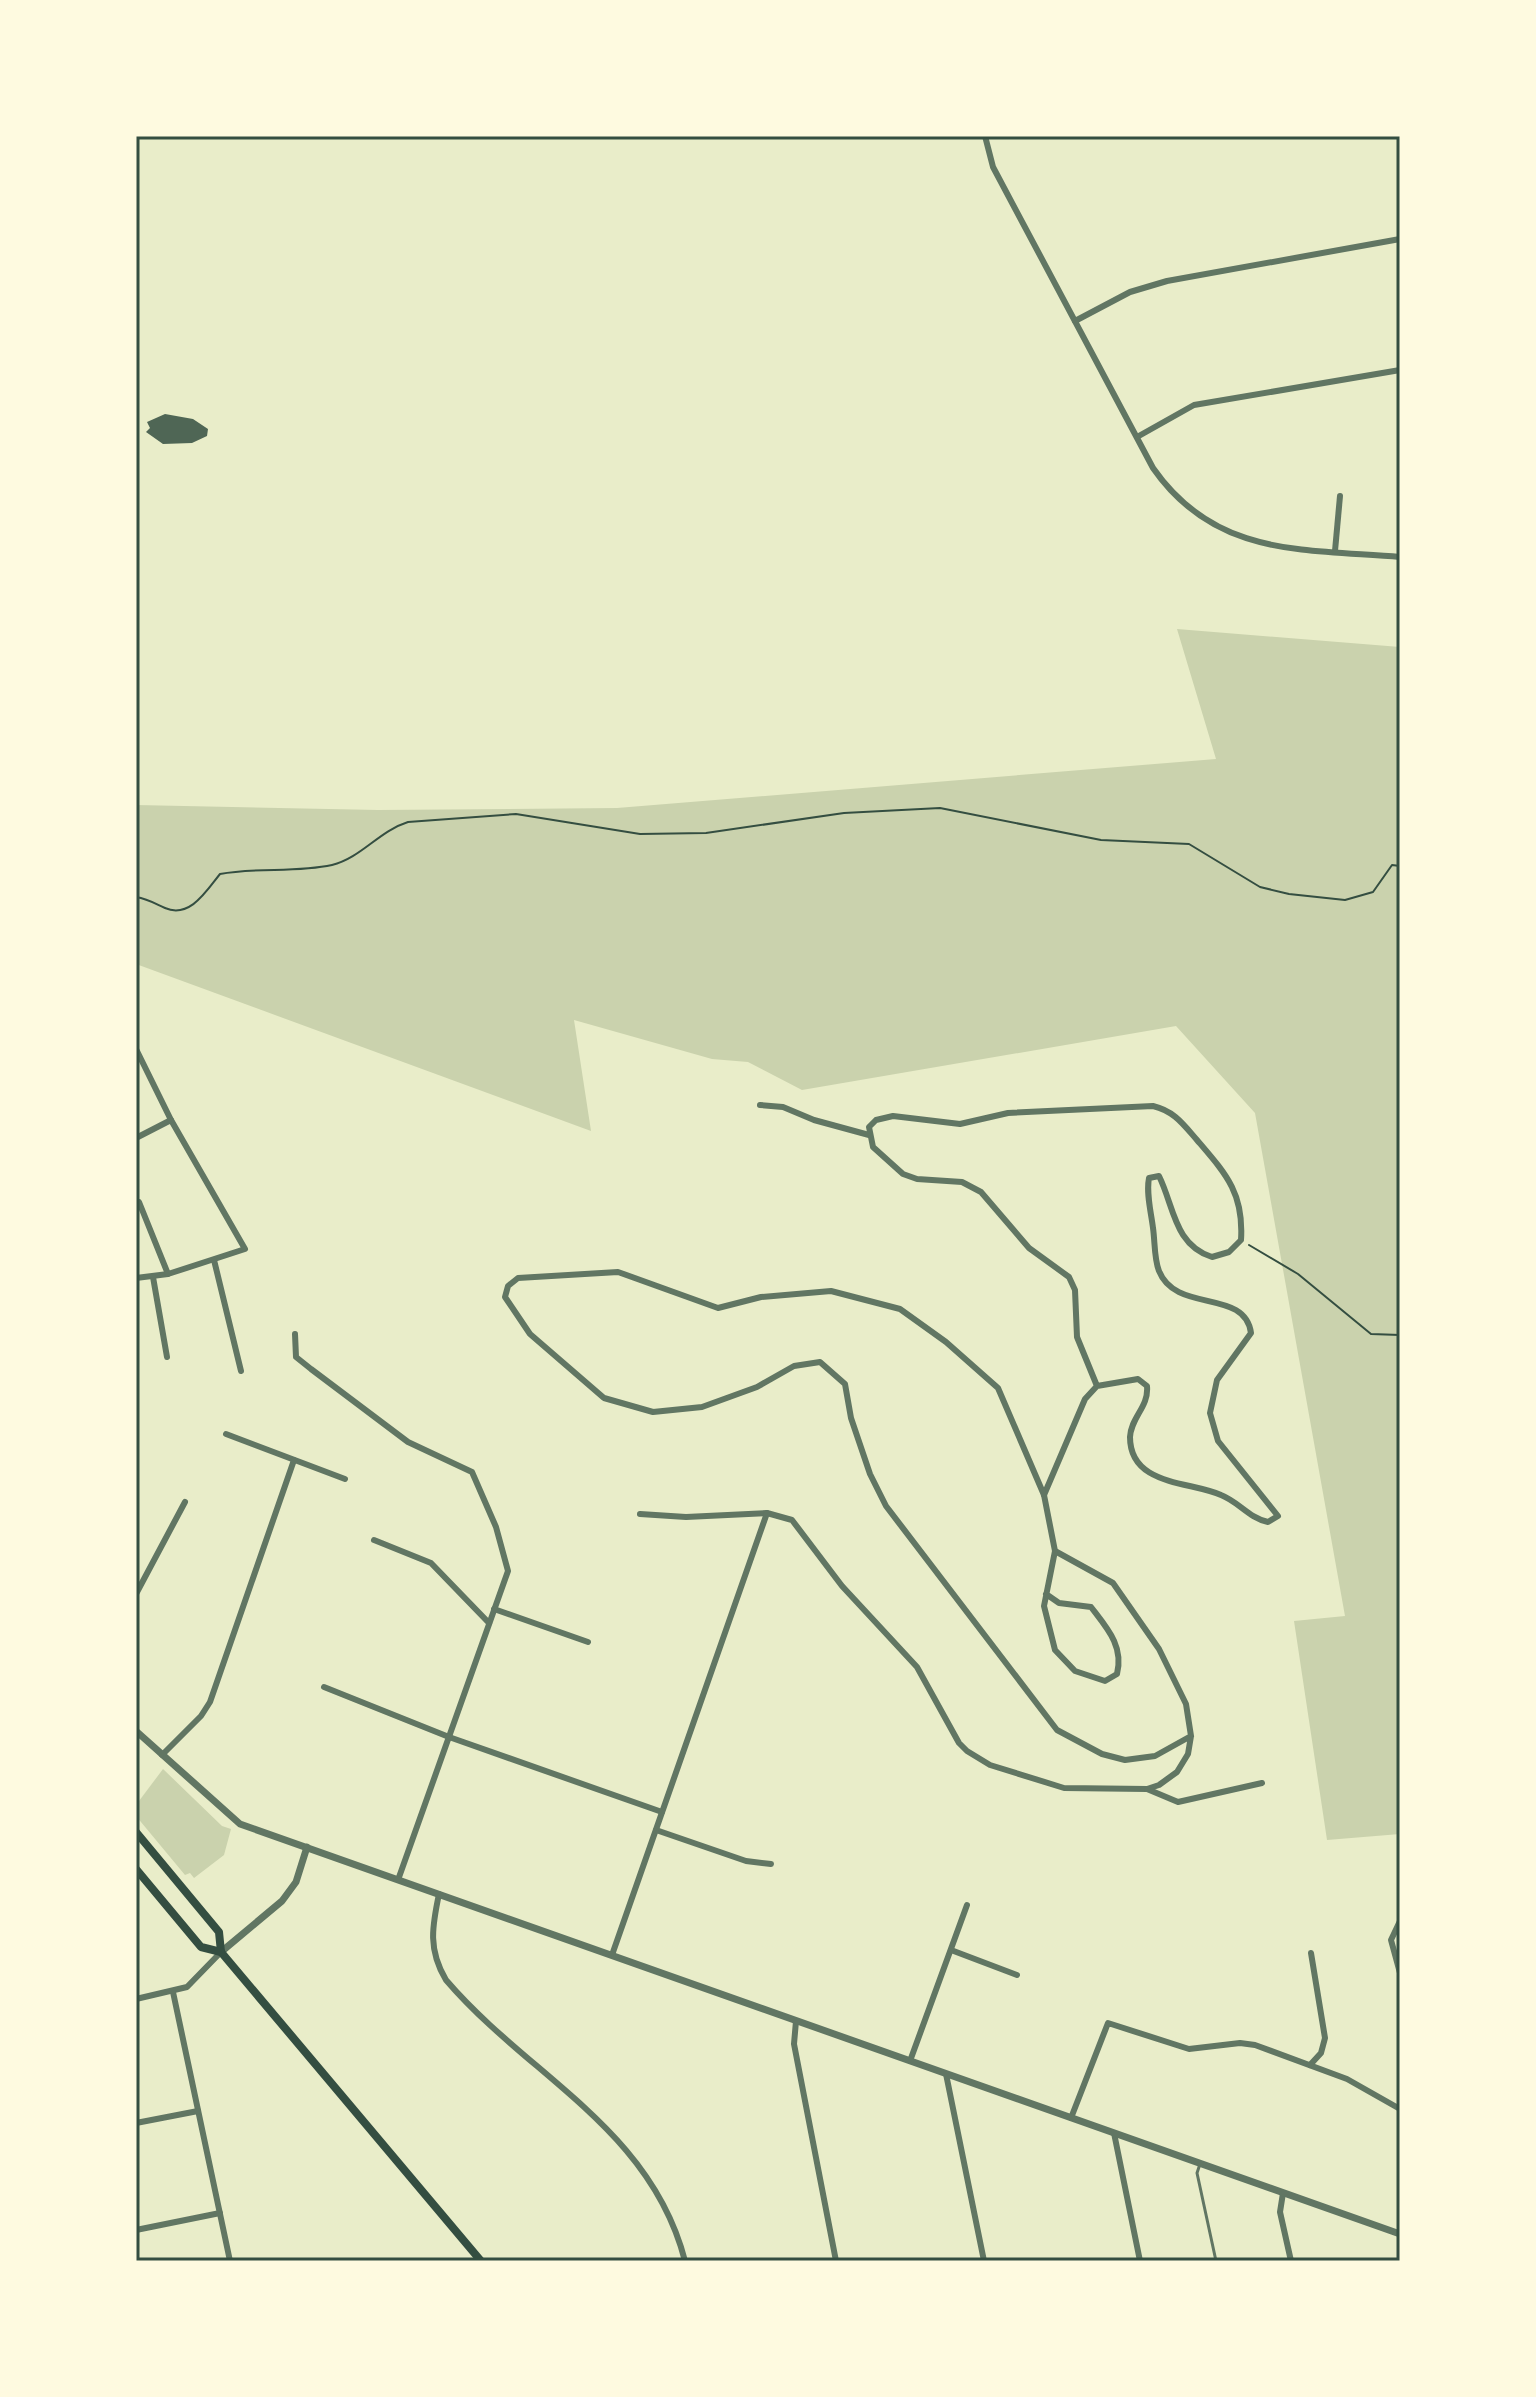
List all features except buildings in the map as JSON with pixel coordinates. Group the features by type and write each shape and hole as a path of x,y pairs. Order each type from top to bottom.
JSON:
{"main road":[{"path":"136,1832 219,1932 221,1952 481,2261"},
{"path":"136,1869 201,1947 221,1952"}],"street":[{"path":"985,136 993,167 1137,437 1173,497 1220,529 1247,541 1400,557"},
{"path":"1075,321 1130,292 1167,281 1400,239"},
{"path":"1137,437 1194,405 1400,370"},
{"path":"1335,551 1340,496"},
{"path":"136,1049 171,1120 245,1249 168,1274 136,1278"},
{"path":"760,1105 783,1107 814,1120 869,1135"},
{"path":"1044,1495 1075,1418 1097,1386 1138,1379 1147,1386 1148,1398 1133,1423 1130,1439 1143,1469 1154,1477 1217,1493 1258,1520 1275,1520 1278,1516 1275,1507 1218,1441 1210,1413 1217,1380 1251,1333 1249,1322 1244,1313 1179,1294 1159,1271 1149,1178 1159,1176 1179,1231 1202,1254 1212,1257 1229,1252 1241,1240 1242,1215 1226,1171 1167,1109 1141,1106 1008,1113 960,1124 893,1116 876,1120 869,1127 873,1147 903,1174 917,1179 962,1182 981,1192 1029,1248 1069,1277 1075,1290 1077,1337 1097,1386"},
{"path":"136,1138 171,1120"},
{"path":"139,1202 168,1274"},
{"path":"214,1260 241,1371"},
{"path":"1046,1594 1059,1603 1091,1607 1115,1638 1120,1662 1117,1674 1105,1681 1075,1671 1055,1650 1044,1606 1046,1594 1055,1551 1044,1495 998,1388 946,1342 900,1309 831,1291 761,1297 718,1308 618,1272 518,1278 508,1286 505,1297 530,1334 604,1398 653,1412 702,1407 757,1387 794,1366 820,1362 845,1384 851,1418 870,1474 886,1506 1057,1730 1102,1754 1125,1760 1155,1756 1191,1736"},
{"path":"153,1277 167,1357"},
{"path":"295,1334 296,1357 311,1369 408,1442 472,1472 496,1527 508,1571 398,1880"},
{"path":"226,1434 345,1479"},
{"path":"162,1756 201,1716 210,1702 294,1460"},
{"path":"136,1594 185,1502"},
{"path":"640,1514 686,1517 767,1513 799,1526 842,1586 917,1667 962,1747 990,1765 1064,1788 1147,1789 1178,1802 1262,1783"},
{"path":"612,1955 767,1513"},
{"path":"374,1540 431,1563 489,1623"},
{"path":"1055,1551 1113,1583 1159,1649 1186,1704 1191,1736 1184,1764 1168,1779 1147,1789"},
{"path":"494,1609 588,1642"},
{"path":"324,1687 449,1737 662,1812"},
{"path":"136,1731 229,1818 1400,2234"},
{"path":"656,1830 746,1861 771,1864"},
{"path":"136,1999 187,1987 221,1952 282,1901 296,1882 307,1847"},
{"path":"439,1894 432,1931 432,1952 446,1980 631,2153 677,2231 685,2261"},
{"path":"910,2061 967,1905"},
{"path":"1400,1921 1391,1940 1400,1973"},
{"path":"951,1950 1017,1975"},
{"path":"1310,2065 1321,2053 1325,2038 1311,1953"},
{"path":"173,1992 230,2261"},
{"path":"1400,2003 1400,2026"},
{"path":"796,2021 794,2044 836,2261"},
{"path":"1071,2118 1108,2023 1189,2049 1240,2043 1255,2045 1347,2079 1400,2109"},
{"path":"946,2074 984,2261"},
{"path":"136,2123 198,2111"},
{"path":"1114,2133 1140,2261"},
{"path":"1283,2193 1280,2212 1291,2261"},
{"path":"136,2230 220,2213"}],"lane":[{"path":"1200,2164 1197,2173 1216,2261"}],"path":[{"path":"136,897 151,899 175,911 185,910 220,874 332,865 365,848 392,827 408,822 516,814 640,834 706,833 844,813 940,808 1101,840 1189,844 1260,887 1289,894 1345,900 1373,892 1388,869 1400,866"},
{"path":"1241,1240 1298,1274 1371,1334 1400,1335"}],"green space":[{"path":"1177,629 1400,647 1400,1834 1327,1840 1294,1621 1345,1616 1255,1113 1176,1026 802,1090 748,1062 712,1059 574,1020 591,1131 136,964 136,805 378,810 617,808 1216,759"},
{"path":"163,1769 222,1826 231,1829 224,1855 194,1878 190,1873 185,1875 136,1816 136,1805"}]}
